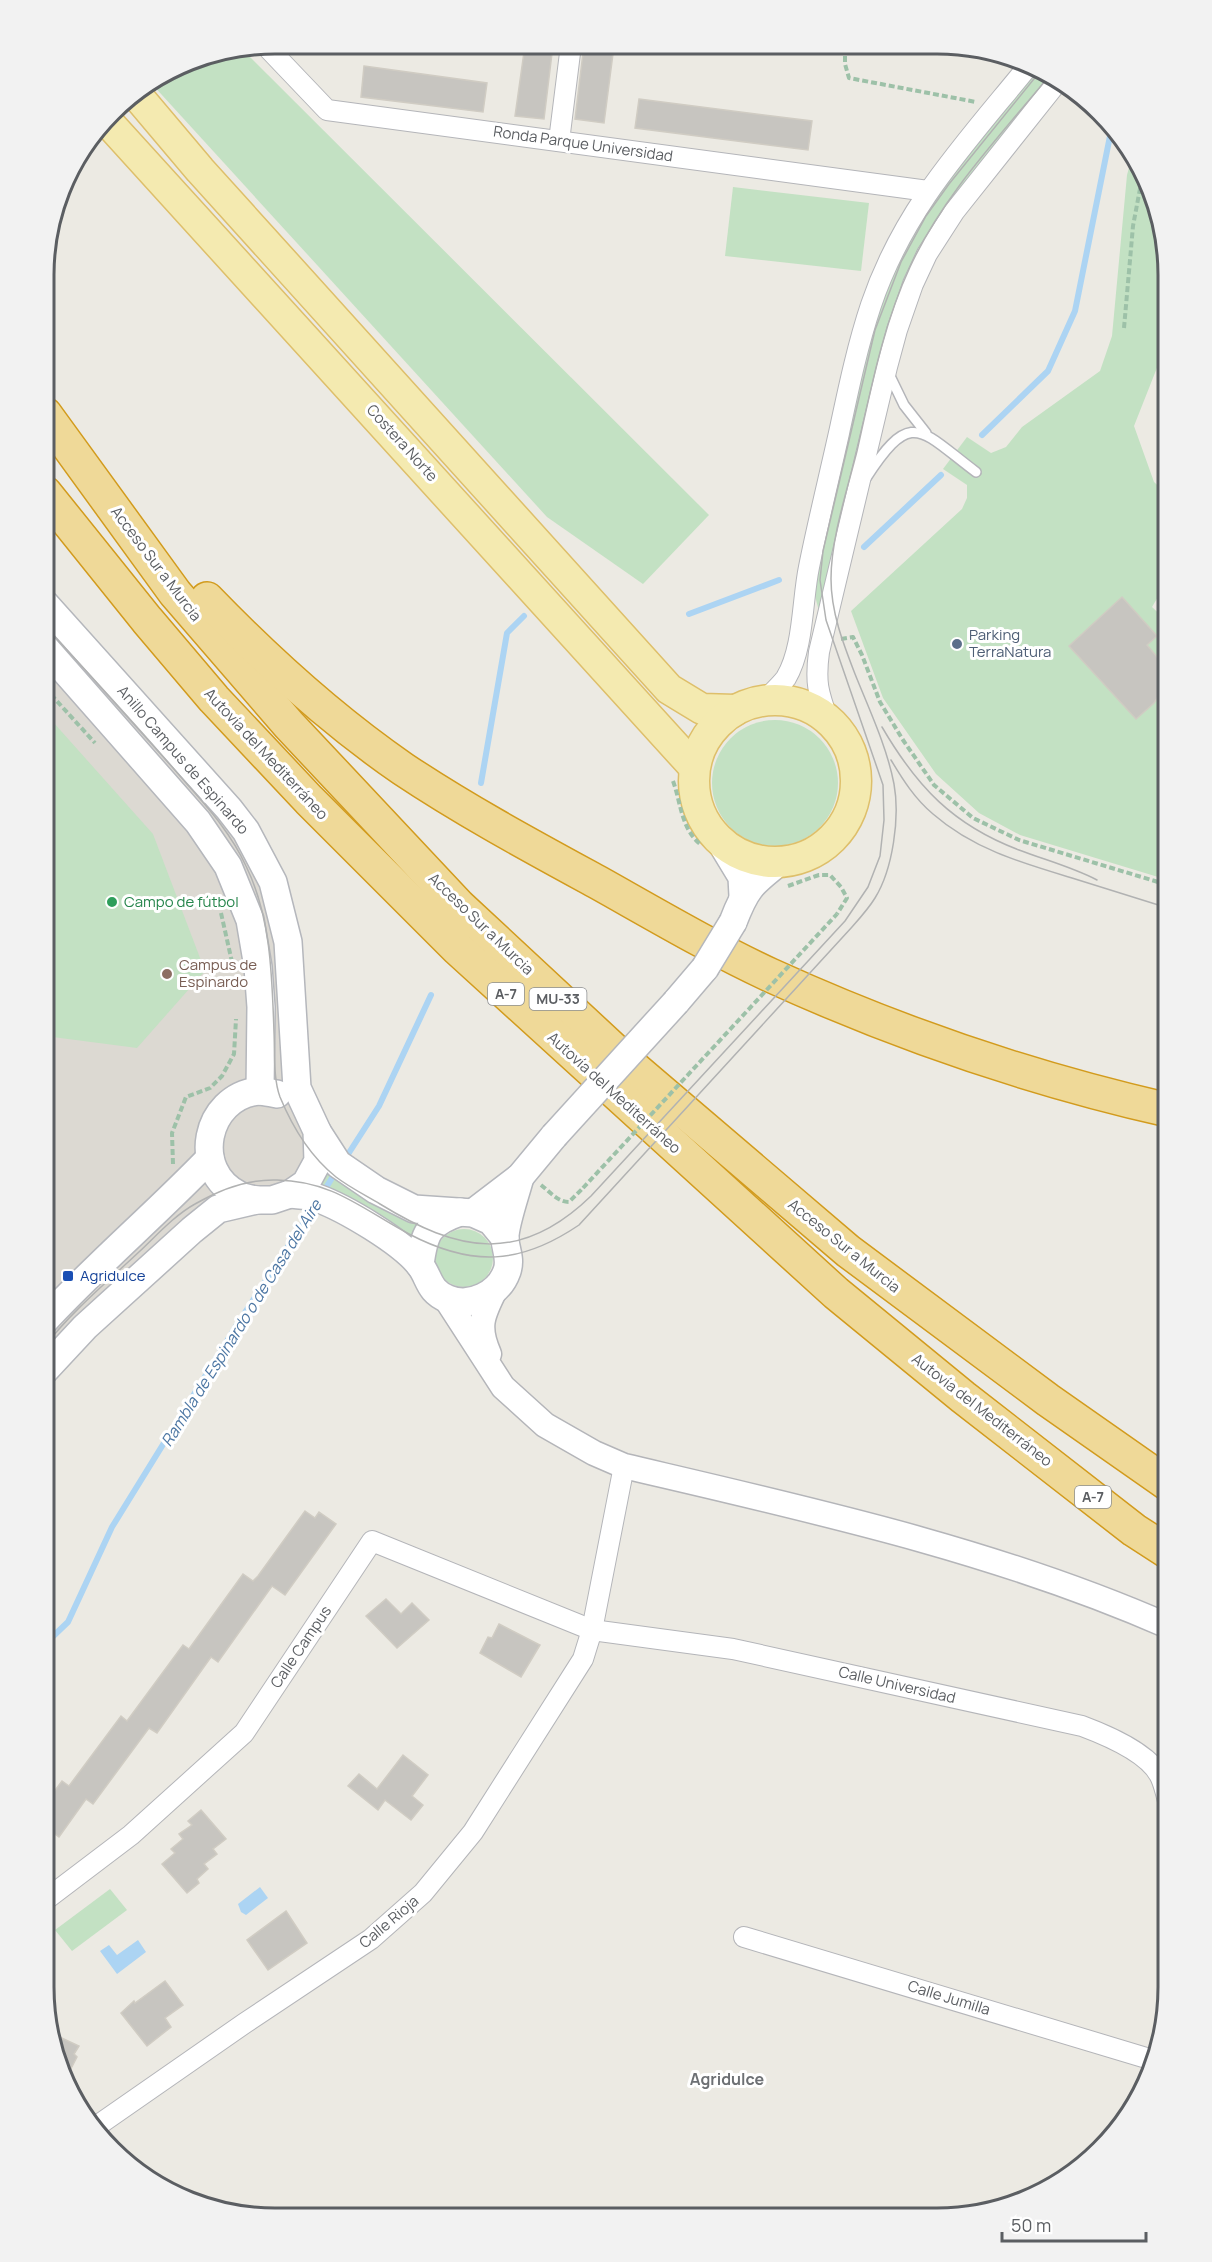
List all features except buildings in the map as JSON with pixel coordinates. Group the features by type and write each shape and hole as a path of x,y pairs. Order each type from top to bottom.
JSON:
{"highway":[{"path":"54,423 130,507 200,592 236,629 281,672 334,716 431,788 651,912 767,973 824,999 986,1060 1158,1108"},
{"name":"Acceso Sur a Murcia","path":"54,425 175,593 297,733 476,921 622,1057 848,1251 1039,1394 1158,1477"},
{"name":"Autovía del Mediterráneo","path":"54,504 214,699 344,836 458,949 836,1293 963,1397 1134,1530 1158,1546"},
{"path":"1020,1440 1158,1528"}],"main road":[{"path":"141,100 200,170 669,689 702,709 735,710 764,701 787,701 809,707 828,720 839,732 854,762 856,779 850,812 832,839 805,857 779,862 759,861 711,844"},
{"name":"Costera Norte","path":"112,126 502,554 682,771"},
{"name":"Anillo Campus de Espinardo","path":"54,614 229,809 246,831 273,882 288,942 297,1088 312,1122 318,1161 306,1183 290,1194"},
{"name":"Anillo Campus de Espinardo","path":"54,658 198,822 228,866 250,920 258,967 261,1007 260,1091"},
{"path":"735,710 716,725 682,771 693,788 698,809 708,828 711,844 742,877 748,889"},
{"path":"420,1265 423,1239 440,1219 467,1213 522,1174 676,1002 705,968 733,922 748,889 779,862"},
{"path":"257,1200 238,1195 217,1175 210,1158 209,1138 215,1120 225,1106 242,1095 260,1091 279,1094 295,1100 312,1122 325,1147 338,1164 376,1190 414,1209 467,1213 491,1221 505,1238"},
{"path":"54,1310 168,1202 210,1158"},
{"path":"54,1360 85,1327 218,1209 257,1200 272,1200 290,1194 316,1197 356,1217 392,1240 420,1265 429,1286 447,1299 463,1302 475,1301 495,1290 507,1272 509,1257 505,1238 522,1174"}],"street":[{"name":"Ronda Parque Universidad","path":"274,54 327,110 928,191"},
{"path":"559,141 570,54"},
{"path":"764,701 786,678 794,657 808,569 848,393 871,306 896,244 928,191 1024,72"},
{"path":"828,720 818,692 816,675 887,368 904,306 927,254 973,186 1053,87"},
{"path":"495,1290 484,1311 482,1337 503,1387"},
{"path":"447,1299 503,1387 545,1425 594,1453 624,1466 843,1520 1025,1569 1158,1622"},
{"name":"Calle Rioja","path":"101,2123 244,2023 371,1939 423,1893 473,1832 583,1659 592,1630 624,1466"},
{"name":"Calle Campus","path":"54,1893 131,1835 244,1733 372,1541 592,1630"},
{"name":"Calle Universidad","path":"592,1630 733,1649 1082,1726 1118,1740 1144,1758 1158,1773"},
{"name":"Calle Jumilla","path":"744,1937 1147,2054"}],"lane":[{"path":"887,368 908,411 929,437"},
{"path":"858,490 882,453 902,435 916,431 929,437 976,472"}],"path":[{"path":"845,54 849,78 977,102"},
{"path":"1124,328 1132,226 1140,188"},
{"path":"823,637 842,640 853,638 880,702 903,740 934,785 973,818 1019,840 1158,882"},
{"path":"54,698 97,745"},
{"path":"682,771 674,783 680,810 692,837 711,844"},
{"path":"522,1174 560,1200 569,1202 837,914 847,898 830,875 819,875 779,890 767,892 748,889"},
{"path":"219,907 232,964"},
{"path":"170,1171 174,1155 172,1133 186,1097 210,1088 222,1076 234,1054 236,1009"}],"shaded area":[{"name":"Campus de Espinardo","path":"54,615 273,881 308,1114 306,1183 218,1209 54,1362"}],"green space":[{"path":"249,56 709,515 643,584 547,517 156,89 204,66"},
{"path":"1029,74 1050,85 925,248 821,619 815,596 814,568 872,319 912,227"},
{"path":"1129,166 1146,204 1154,232 1158,260 1158,365 1134,426 1154,482 1158,486 1158,597 1152,607 1158,613 1158,877 1020,835 979,813 936,774 883,698 851,611 962,509 967,498 967,485 943,469 967,437 991,453 1006,447 1022,427 1100,371 1112,336"},
{"path":"733,187 869,203 861,271 725,256"},
{"path":"775,720 799,725 820,738 833,759 838,783 833,807 820,828 799,841 775,846 751,841 730,828 717,807 712,783 717,759 730,738 751,725"},
{"name":"Campo de fútbol","path":"54,723 153,834 205,971 137,1048 54,1037"},
{"path":"326,1160 423,1221 410,1243 308,1189"},
{"path":"464,1229 475,1231 485,1237 491,1247 493,1258 491,1269 485,1279 475,1285 464,1287 453,1285 443,1279 437,1269 435,1258 437,1247 443,1237 453,1231"},
{"path":"110,1889 127,1910 72,1951 55,1930"}],"water":[{"path":"260,1887 268,1898 246,1915 241,1912 238,1904"},
{"path":"138,1940 146,1952 117,1974 100,1951 109,1945 117,1955"}],"waterway":[{"name":"Rambla de Espinardo o de Casa del Aire","path":"982,435 1048,371 1075,311 1110,137"},
{"name":"Rambla de Espinardo o de Casa del Aire","path":"864,547 941,475"},
{"name":"Rambla de Espinardo o de Casa del Aire","path":"689,614 779,580"},
{"name":"Rambla de Espinardo o de Casa del Aire","path":"481,783 507,633 524,616"},
{"name":"Rambla de Espinardo o de Casa del Aire","path":"345,1159 379,1106 431,995"},
{"name":"Rambla de Espinardo o de Casa del Aire","path":"322,1194 337,1170"},
{"name":"Rambla de Espinardo o de Casa del Aire","path":"54,1635 68,1622 112,1527 235,1328 315,1205"}],"tram line":[{"path":"54,636 204,803 231,839 246,866 261,906 269,947 275,1073 278,1090 290,1119 310,1151 346,1184 436,1233 462,1241 488,1244 514,1242 539,1233 565,1218 591,1196 845,921 868,887 880,856 884,820 883,785 826,620 820,580 823,551 875,330 901,262 926,216 949,184 1035,77"},
{"path":"54,1335 78,1309 180,1214 214,1194 245,1183 277,1180 315,1185 346,1198 432,1245 475,1256 496,1257 516,1254 557,1238 579,1225 867,909 881,886 891,858 896,797 887,756 846,651 835,615 831,579 832,563 844,498 885,334 910,267 923,241 956,190 1044,82"},
{"path":"882,727 923,786 956,816 996,840 1097,880"},
{"path":"891,760 910,789 927,808 948,826 981,846 1035,867 1158,905"}],"place":[{"name":"Parking TerraNatura","path":"957,644"},
{"name":"Campo de fútbol","path":"112,902"},
{"name":"Campus de Espinardo","path":"167,974"},
{"name":"Agridulce","path":"68,1276"}],"district":[{"name":"Agridulce","path":"727,2079"}]}
